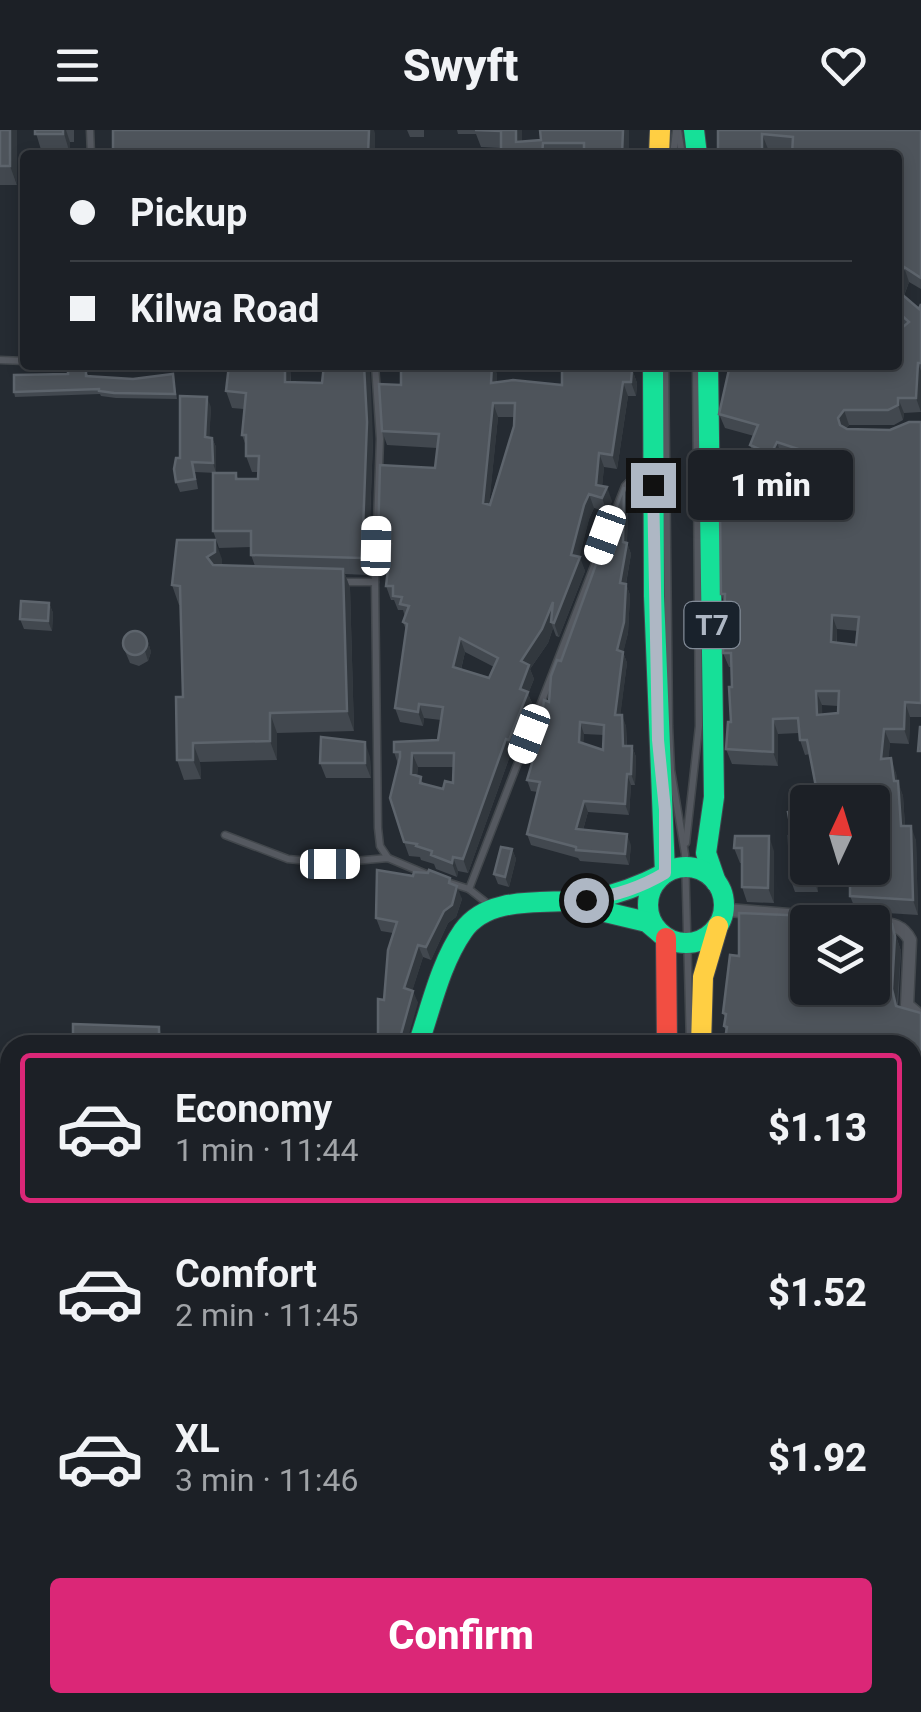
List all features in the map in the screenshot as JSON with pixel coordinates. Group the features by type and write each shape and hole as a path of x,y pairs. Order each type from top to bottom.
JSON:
{"main road":[{"name":"T7","path":"654,370 658,740 665,810 678,865 654,884 648,900 649,916 656,930 666,938 667,1035"},
{"name":"T7","path":"708,370 714,797 706,853 724,903"},
{"path":"422,1035 458,936 473,918 493,908 607,897 644,885 678,865 706,872 716,882"},
{"path":"565,902 646,922 666,938 688,943 702,940 718,926"},
{"path":"700,1035 703,977 724,903"}],"street":[{"path":"724,903 728,910 790,915"},
{"path":"890,924 906,932 911,950 907,1005 921,1016"}],"lane":[{"path":"376,370 380,439 375,582 378,828 380,846 388,858"},
{"path":"665,370 671,770 688,943 690,1035"},
{"path":"678,865 699,726 696,370"},
{"path":"469,889 624,486 652,455"},
{"path":"333,581 375,582"},
{"path":"225,836 288,858 330,864 388,858 469,889 493,908"}],"building":[{"path":"0,130 10,130 10,166 0,166"},
{"path":"35,130 63,130 63,134 35,134"},
{"path":"113,130 369,130 368,150 113,150"},
{"path":"475,130 516,130 516,142 541,140 540,130 623,130 622,150 584,150 584,143 543,143 542,150 501,150 501,131"},
{"path":"718,130 921,130 921,278 904,267 902,273 902,150 792,150 793,137 762,134 762,150 718,150"},
{"path":"902,294 919,309 921,304 921,363 916,398 898,398 898,405 888,410 844,410 838,418 847,429 890,430 921,422 921,703 905,702 904,729 884,729 881,759 891,758 894,781 898,781 901,826 911,826 913,900 850,896 850,885 890,885 890,785 816,785 807,740 800,740 798,718 773,719 773,752 726,749 731,722 731,653 723,653 725,594 721,594 720,508 724,480 814,493 818,469 806,468 807,452 777,442 771,454 750,445 758,425 719,414 729,370 902,370 902,328 909,322 902,316","holes":["832,615 859,617 856,645 831,642","816,691 839,691 838,713 817,715"]},
{"path":"68,370 86,370 86,376 133,379 173,374 175,394 114,393 99,389 14,392 14,375 68,374"},
{"path":"228,370 285,370 285,382 322,383 323,370 364,370 367,422 362,558 251,555 251,531 213,531 213,473 236,473 236,479 258,479 259,456 246,456 246,435 242,435 246,393 226,391"},
{"path":"401,370 492,370 491,383 513,380 562,385 562,370 632,370 631,382 623,382 612,455 599,453 596,485 607,487 602,498 589,494 584,505 571,555 580,557 554,623 553,602 542,629 521,661 529,665 520,689 528,692 509,740 506,739 463,859 453,857 452,863 417,844 404,842 390,798 400,757 400,752 394,752 394,742 438,740 443,707 419,704 418,712 395,708 407,624 403,622 409,606 400,604 402,597 393,596 393,586 386,586 391,544 378,540 380,465 435,468 439,434 382,431 379,384 401,385","holes":["493,403 515,403 514,426 490,505 483,503","460,638 498,658 489,678 453,667","412,753 454,753 453,783 445,781 443,789 420,783 421,777 411,774"]},
{"path":"180,396 207,397 205,437 212,438 213,463 192,462 195,479 176,482 174,469 176,458 180,458"},
{"path":"624,487 623,542 627,543 620,583 626,584 624,622 617,650 623,652 615,715 622,715 623,746 632,746 631,774 627,774 625,804 584,801 576,829 627,834 625,854 576,850 527,834 540,782 527,780 538,743 544,700 549,702 551,676 557,660 561,661","holes":["580,722 604,725 603,750 579,742"]},
{"path":"177,540 215,540 215,552 207,557 213,565 343,569 347,711 270,713 270,741 193,743 193,760 177,760 176,697 183,697 180,586 172,585"},
{"path":"21,601 49,603 48,621 20,619"},
{"path":"135,631 144,634 144,652 135,655 126,652 123,643 126,634"},
{"path":"321,737 365,742 365,763 320,763"},
{"path":"735,836 769,836 768,888 742,887 742,848 734,848"},
{"path":"501,847 512,849 505,877 494,874"},
{"path":"377,870 413,876 414,872 429,870 450,878 449,883 457,886 452,905 444,911 426,947 418,945 404,988 413,991 401,1035 378,1035 378,999 384,1000 388,950 397,922 376,918"},
{"path":"739,913 790,915 790,1005 890,1005 890,923 895,936 892,989 896,1006 921,1013 921,1035 726,1035 723,1013 730,955 739,956"},
{"path":"73,1024 159,1027 159,1035 73,1035"}],"traffic: fast":[{"path":"694,130 696,150"},
{"path":"653,370 654,596 665,873"},
{"path":"708,370 714,797 706,853 716,882"},
{"path":"686,867 713,878 724,905 713,932 686,943 659,932 648,905 659,878 686,867"},
{"path":"421,1035 448,958 463,931 475,919 505,906 603,897 665,873"},
{"path":"580,906 647,922 666,938"}],"traffic: slow":[{"path":"659,150 660,130"},
{"path":"701,1035 703,977 718,926"}],"traffic: jam":[{"path":"666,938 667,1035"}],"route":[{"path":"586,900 644,885 665,873 653,485"}]}
